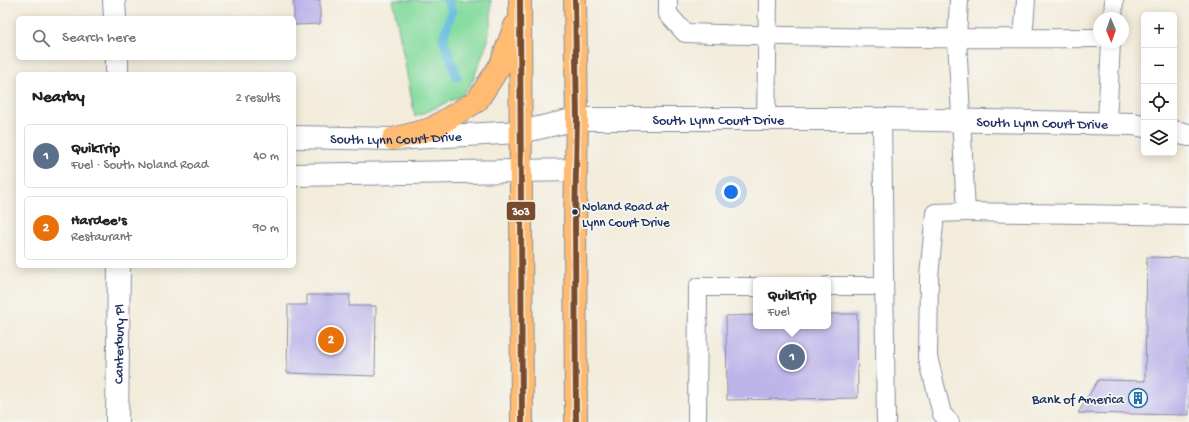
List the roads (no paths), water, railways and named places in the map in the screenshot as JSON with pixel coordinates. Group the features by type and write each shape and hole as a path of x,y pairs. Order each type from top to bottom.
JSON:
{"main road":[{"path":"575,0 577,119 576,422"},
{"path":"520,7 522,171 522,422"},
{"path":"393,139 431,129 477,101 501,64 516,23 520,7"}],"street":[{"path":"114,0 115,16"},
{"path":"117,60 117,72"},
{"name":"South Lynn Court Drive","path":"296,138 393,139 521,132 577,119 882,119 1107,123 1141,125"},
{"path":"1177,133 1189,135"},
{"path":"296,175 576,170"},
{"name":"Canterbury Pl","path":"117,422 119,268"}],"lane":[{"path":"668,0 668,14 685,33 957,39 1093,38"},
{"path":"766,119 768,0"},
{"path":"959,0 957,39 966,212"},
{"path":"1023,38 1026,0"},
{"path":"1113,12 1114,0"},
{"path":"1107,123 1112,48"},
{"path":"882,119 886,422"},
{"path":"950,422 942,414 928,357 929,277 935,213 966,212 1189,216"},
{"path":"831,286 884,286"},
{"path":"698,422 698,287 753,287"}],"waterway":[{"path":"447,0 452,11 443,38 457,77"}],"place":[{"name":"Noland Road at Lynn Court Drive","path":"575,212"},
{"name":"Hardee's","path":"331,340"},
{"name":"QuikTrip","path":"792,357"},
{"name":"Bank of America","path":"1138,398"}]}
